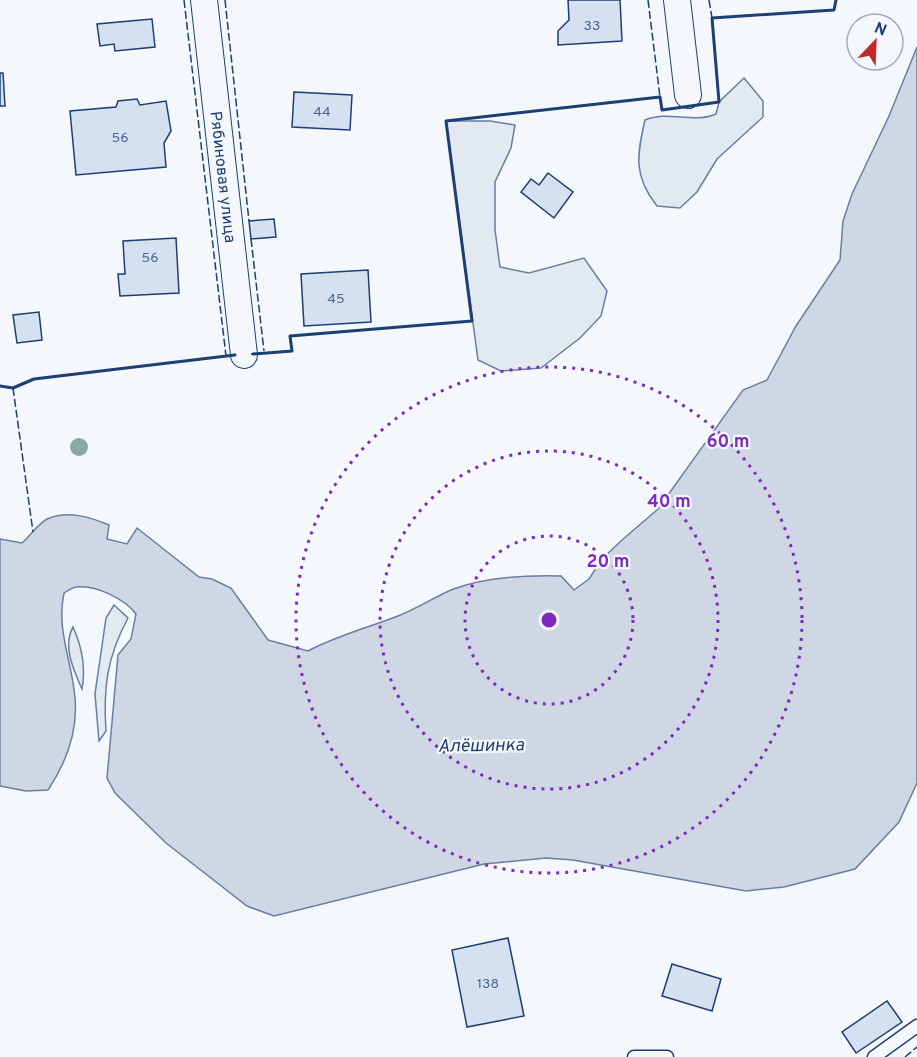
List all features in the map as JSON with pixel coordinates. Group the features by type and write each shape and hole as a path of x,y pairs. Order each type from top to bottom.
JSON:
{"street":[{"name":"Рябиновая улица","path":"204,0 244,355"},
{"path":"677,0 688,95"}],"lane":[{"path":"874,1057 917,1026"},
{"path":"634,1057 639,1055 667,1057"}],"shaded area":[{"path":"744,78 763,101 763,117 717,159 697,192 680,208 657,206 644,185 639,165 645,120 663,116 698,118 716,114 719,102"},
{"path":"446,121 490,121 515,125 511,148 495,182 495,230 500,267 529,273 584,258 607,291 601,316 580,338 541,368 501,371 478,360"},
{"path":"114,605 128,618 111,660 105,701 106,731 99,741 95,694 106,618"},
{"path":"73,627 82,657 84,673 82,689 69,650"}],"water":[{"name":"Алёшинка","path":"917,47 917,783 899,822 855,869 784,887 746,891 573,860 546,858 484,864 274,916 247,906 166,843 115,793 107,778 118,655 131,639 136,614 125,603 110,594 85,587 74,588 64,593 62,607 63,633 75,698 73,734 65,758 48,790 26,791 0,786 0,539 22,543 40,524 55,516 71,515 94,519 109,525 107,539 127,544 137,528 199,577 212,579 231,588 268,640 308,651 341,636 405,613 451,590 477,582 505,578 561,576 574,590 589,579 602,559 658,509 743,390 767,380 796,326 840,260 843,221 852,194 889,116"}],"building":[{"path":"568,0 620,0 622,41 558,45 558,31 569,20"},
{"path":"152,19 155,47 115,51 114,44 100,46 97,24"},
{"path":"0,73 3,73 5,106 0,106"},
{"path":"294,92 352,95 350,130 292,127"},
{"path":"137,99 140,105 166,101 171,131 164,143 166,167 76,175 70,111 116,107 118,101"},
{"path":"548,173 573,192 554,218 521,192 531,179 539,185"},
{"path":"274,219 276,237 251,239 249,221"},
{"path":"176,238 179,293 120,296 118,274 125,274 123,241"},
{"path":"368,270 371,322 304,326 301,274"},
{"path":"39,312 42,340 17,343 13,315"},
{"path":"508,938 524,1016 467,1027 452,950"},
{"path":"672,964 721,979 712,1011 662,996"},
{"path":"887,1001 902,1022 856,1053 842,1032"}],"fence":[{"path":"184,0 226,356"},
{"path":"225,0 249,221"},
{"path":"648,0 660,97"},
{"path":"709,0 712,18"},
{"path":"251,354 292,351 290,336 472,321 446,121 660,97 662,110 719,102 712,18 834,10 836,0"},
{"path":"251,239 264,351"},
{"path":"0,386 13,388 34,379 236,355"},
{"path":"13,388 33,532"},
{"path":"905,1057 917,1047"}],"wall":[{"path":"253,354 292,351 290,336 472,321 446,121 660,97 662,110 719,102 712,18 834,10 836,0"},
{"path":"0,386 13,388 34,379 235,355"}]}
